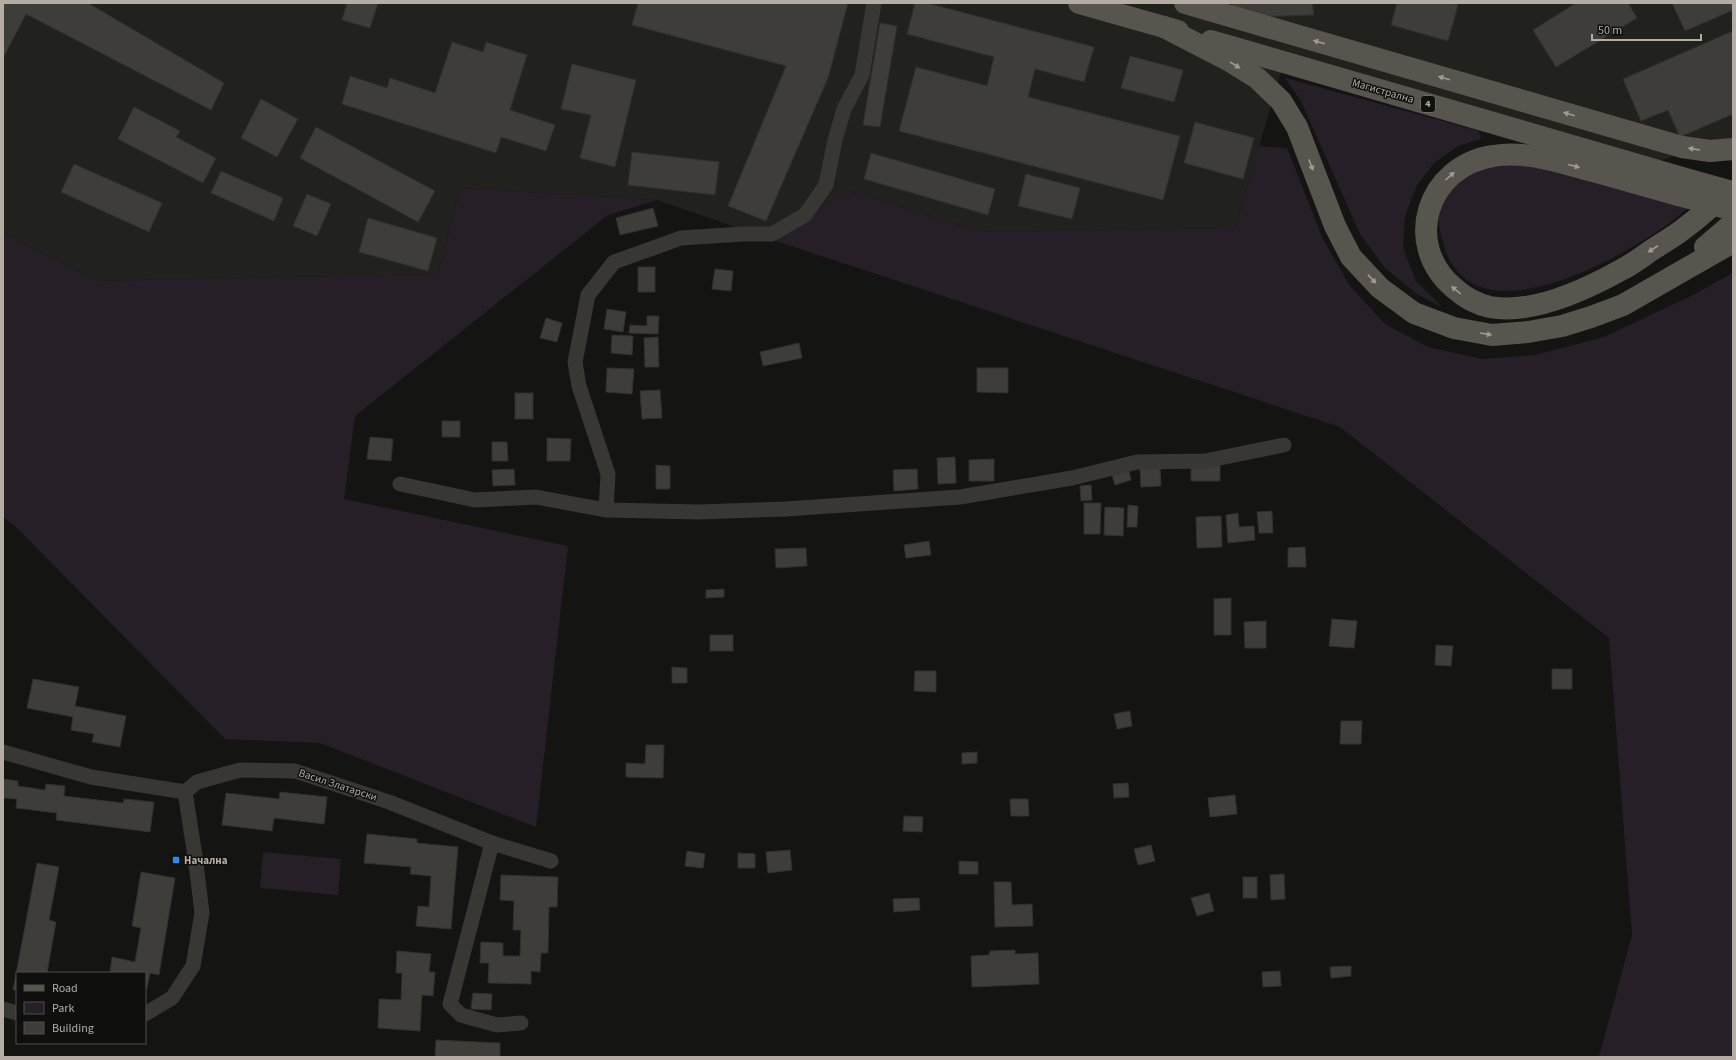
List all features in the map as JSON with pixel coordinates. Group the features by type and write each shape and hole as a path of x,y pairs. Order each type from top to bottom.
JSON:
{"main road":[{"name":"Магистрална","path":"1079,3 1164,27 1686,188 1733,192"},
{"path":"1185,3 1682,147 1710,151 1733,149"},
{"path":"1164,27 1228,60 1257,78 1281,101 1296,127 1334,226 1351,257 1380,288 1414,313 1454,328 1492,335 1528,332 1562,326 1617,308 1733,242"},
{"path":"1733,186 1685,228 1622,270 1559,299 1532,306 1514,308 1490,307 1462,295 1440,273 1428,248 1427,218 1432,201 1439,187 1449,176 1461,167 1475,160 1494,156 1515,154 1686,188 1733,210"},
{"path":"1656,287 1733,223"}],"street":[{"path":"606,510 608,474 579,386 575,362 588,295 614,262 681,238 743,234 772,234 805,215 826,185 835,140 844,109 862,75 874,3"},
{"path":"400,484 475,500 536,497 606,510 699,512 786,509 960,497 1072,478 1137,462 1205,460 1284,445"},
{"path":"3,752 91,777 185,792 202,913 193,966 172,998 146,1013"},
{"name":"Васил Златарски","path":"185,792 197,782 240,770 295,771 389,802 492,843 551,861"},
{"path":"492,843 450,1004 461,1015 497,1025 521,1023"},
{"path":"3,1009 16,1013"}],"shaded area":[{"path":"3,3 1733,3 1733,138 1646,165 1284,62 1235,228 983,232 846,190 773,240 657,200 460,188 438,274 97,281 3,233"}],"green space":[{"path":"1285,78 1479,131 1481,139 1458,146 1435,162 1417,185 1405,216 1403,248 1416,281 1442,307 1417,294 1385,268 1360,234 1301,101"},
{"path":"1259,146 1287,148 1322,237 1350,286 1385,324 1428,347 1482,359 1535,355 1604,337 1691,296 1733,273 1733,1057 1599,1057 1632,935 1609,638 1340,427 773,240 846,190 983,232 1235,228"},
{"path":"1532,162 1690,206 1667,225 1641,242 1611,259 1577,274 1542,286 1509,291 1480,286 1456,270 1442,239 1439,226 1439,216 1442,201 1453,180 1469,170 1490,165"},
{"path":"460,188 657,200 608,215 355,416 344,499 568,546 536,827 320,743 225,739 17,528 3,517 3,233 97,281 438,274"},
{"path":"263,852 341,859 338,895 260,888"}],"building":[{"path":"3,3 88,3 224,83 211,110 26,14 3,58"},
{"path":"347,3 378,3 370,28 342,20"},
{"path":"638,3 848,3 828,78 766,221 728,206 786,66 632,25"},
{"path":"915,3 927,3 1094,47 1084,82 1035,69 1028,97 1180,136 1163,200 899,131 916,67 987,86 994,57 907,34"},
{"path":"1232,3 1312,3 1314,15 1250,17 1232,12"},
{"path":"1397,3 1451,3 1458,5 1448,41 1391,25"},
{"path":"1576,3 1628,3 1637,18 1556,67 1533,30"},
{"path":"1672,3 1733,3 1733,10 1685,31"},
{"path":"880,23 897,26 880,127 863,125"},
{"path":"1733,31 1733,114 1680,137 1668,110 1641,121 1623,79"},
{"path":"452,42 483,52 486,42 527,55 510,110 555,125 546,151 501,137 496,153 342,104 350,76 387,88 390,78 435,93"},
{"path":"1130,56 1183,70 1174,102 1121,88"},
{"path":"572,64 636,80 615,167 580,158 591,115 561,109"},
{"path":"261,99 298,119 277,157 241,138"},
{"path":"134,107 180,131 176,137 216,158 203,183 118,139"},
{"path":"1195,122 1254,138 1243,179 1184,163"},
{"path":"316,127 435,191 418,222 300,158"},
{"path":"632,152 719,162 715,195 628,185"},
{"path":"871,153 995,189 988,215 864,179"},
{"path":"74,164 162,203 149,232 61,192"},
{"path":"221,171 283,198 274,221 211,193"},
{"path":"1026,174 1080,188 1072,219 1018,206"},
{"path":"307,194 331,204 317,236 293,226"},
{"path":"653,208 658,226 620,235 616,218"},
{"path":"368,218 437,238 428,271 359,252"},
{"path":"638,267 655,267 655,292 638,292"},
{"path":"715,269 733,271 731,291 712,289"},
{"path":"607,309 626,312 623,332 604,329"},
{"path":"647,316 659,316 658,334 629,333 630,325 647,326"},
{"path":"546,318 562,323 557,342 540,338"},
{"path":"612,335 633,336 632,355 611,353"},
{"path":"658,337 659,367 645,367 644,338"},
{"path":"799,343 802,358 763,366 760,352"},
{"path":"607,368 634,369 632,394 606,392"},
{"path":"977,368 1008,368 1008,393 977,392"},
{"path":"660,390 662,418 642,419 640,391"},
{"path":"515,393 533,393 533,419 515,419"},
{"path":"442,421 460,421 460,437 442,437"},
{"path":"370,437 393,439 391,461 367,459"},
{"path":"547,438 571,439 570,461 547,461"},
{"path":"492,442 507,442 508,461 492,461"},
{"path":"955,457 956,483 938,484 937,458"},
{"path":"994,459 994,481 969,481 969,460"},
{"path":"1220,464 1220,481 1191,481 1191,465"},
{"path":"656,465 670,466 670,489 656,489"},
{"path":"1160,467 1161,486 1141,487 1140,468"},
{"path":"514,469 515,485 493,486 492,470"},
{"path":"917,469 918,489 894,491 893,470"},
{"path":"1129,470 1131,480 1115,485 1112,475"},
{"path":"1091,485 1092,500 1081,501 1080,486"},
{"path":"1084,503 1101,503 1100,534 1084,534"},
{"path":"1128,505 1138,506 1137,527 1127,527"},
{"path":"1105,507 1124,508 1123,536 1104,535"},
{"path":"1272,511 1273,533 1259,533 1257,512"},
{"path":"1238,513 1239,527 1254,526 1255,540 1228,543 1226,515"},
{"path":"1221,516 1222,547 1197,548 1196,517"},
{"path":"929,541 931,555 906,558 904,545"},
{"path":"1305,547 1306,567 1288,567 1288,548"},
{"path":"806,548 807,566 776,568 775,549"},
{"path":"724,589 724,597 706,598 706,590"},
{"path":"1231,598 1231,635 1214,635 1214,599"},
{"path":"1332,619 1357,621 1354,648 1329,646"},
{"path":"1266,621 1266,648 1245,648 1244,622"},
{"path":"710,635 733,635 733,651 710,651"},
{"path":"1436,645 1453,646 1451,666 1435,665"},
{"path":"672,667 687,668 687,683 672,683"},
{"path":"1552,669 1572,669 1572,689 1552,689"},
{"path":"915,671 936,671 936,692 914,691"},
{"path":"33,679 79,687 75,706 126,716 120,747 92,742 94,734 71,730 73,717 27,708"},
{"path":"1130,711 1132,726 1117,729 1114,714"},
{"path":"1341,721 1362,721 1361,744 1340,744"},
{"path":"646,745 664,745 663,778 626,777 626,763 645,764"},
{"path":"977,752 977,763 962,764 962,753"},
{"path":"3,779 18,781 18,786 45,790 46,784 65,786 64,796 123,803 124,799 154,802 150,832 56,820 57,813 16,808 17,799 3,798"},
{"path":"1128,783 1129,797 1114,798 1113,784"},
{"path":"280,792 327,797 324,824 274,818 272,831 222,825 226,793 279,799"},
{"path":"1235,795 1237,814 1210,817 1208,798"},
{"path":"1010,799 1028,799 1029,816 1011,816"},
{"path":"904,816 923,817 922,832 903,831"},
{"path":"367,834 417,839 417,843 458,847 451,929 416,926 418,906 429,907 431,876 410,874 411,867 364,863"},
{"path":"1151,845 1155,861 1138,865 1134,849"},
{"path":"790,850 792,870 768,873 766,852"},
{"path":"687,851 705,854 703,868 685,866"},
{"path":"738,853 755,854 755,868 738,868"},
{"path":"959,861 978,862 978,874 959,874"},
{"path":"37,863 59,867 49,920 56,922 47,972 16,972"},
{"path":"141,872 175,878 159,975 150,973 147,988 146,972 110,972 112,957 135,962 141,928 132,926"},
{"path":"1284,874 1285,899 1271,900 1270,875"},
{"path":"501,875 558,877 557,907 549,907 548,953 541,953 540,972 531,971 531,984 488,983 489,963 480,963 481,942 503,943 503,956 520,956 521,930 513,930 514,901 500,900"},
{"path":"1243,877 1257,877 1257,898 1243,898"},
{"path":"994,882 1011,882 1012,905 1032,904 1033,926 995,927"},
{"path":"1209,893 1214,911 1197,916 1191,898"},
{"path":"919,898 920,910 894,912 893,899"},
{"path":"1015,950 1015,954 1038,953 1039,984 972,987 971,956 989,955 990,951"},
{"path":"397,951 431,954 429,972 435,972 433,996 422,995 420,1031 378,1028 379,999 401,1000 402,973 396,973"},
{"path":"1351,966 1351,976 1331,978 1330,967"},
{"path":"1280,971 1281,986 1263,987 1262,972"},
{"path":"16,974 16,990 13,990"},
{"path":"473,993 492,994 491,1010 471,1009"},
{"path":"436,1040 500,1043 500,1057 435,1057"}],"place":[{"name":"Начална","path":"176,860"}]}
